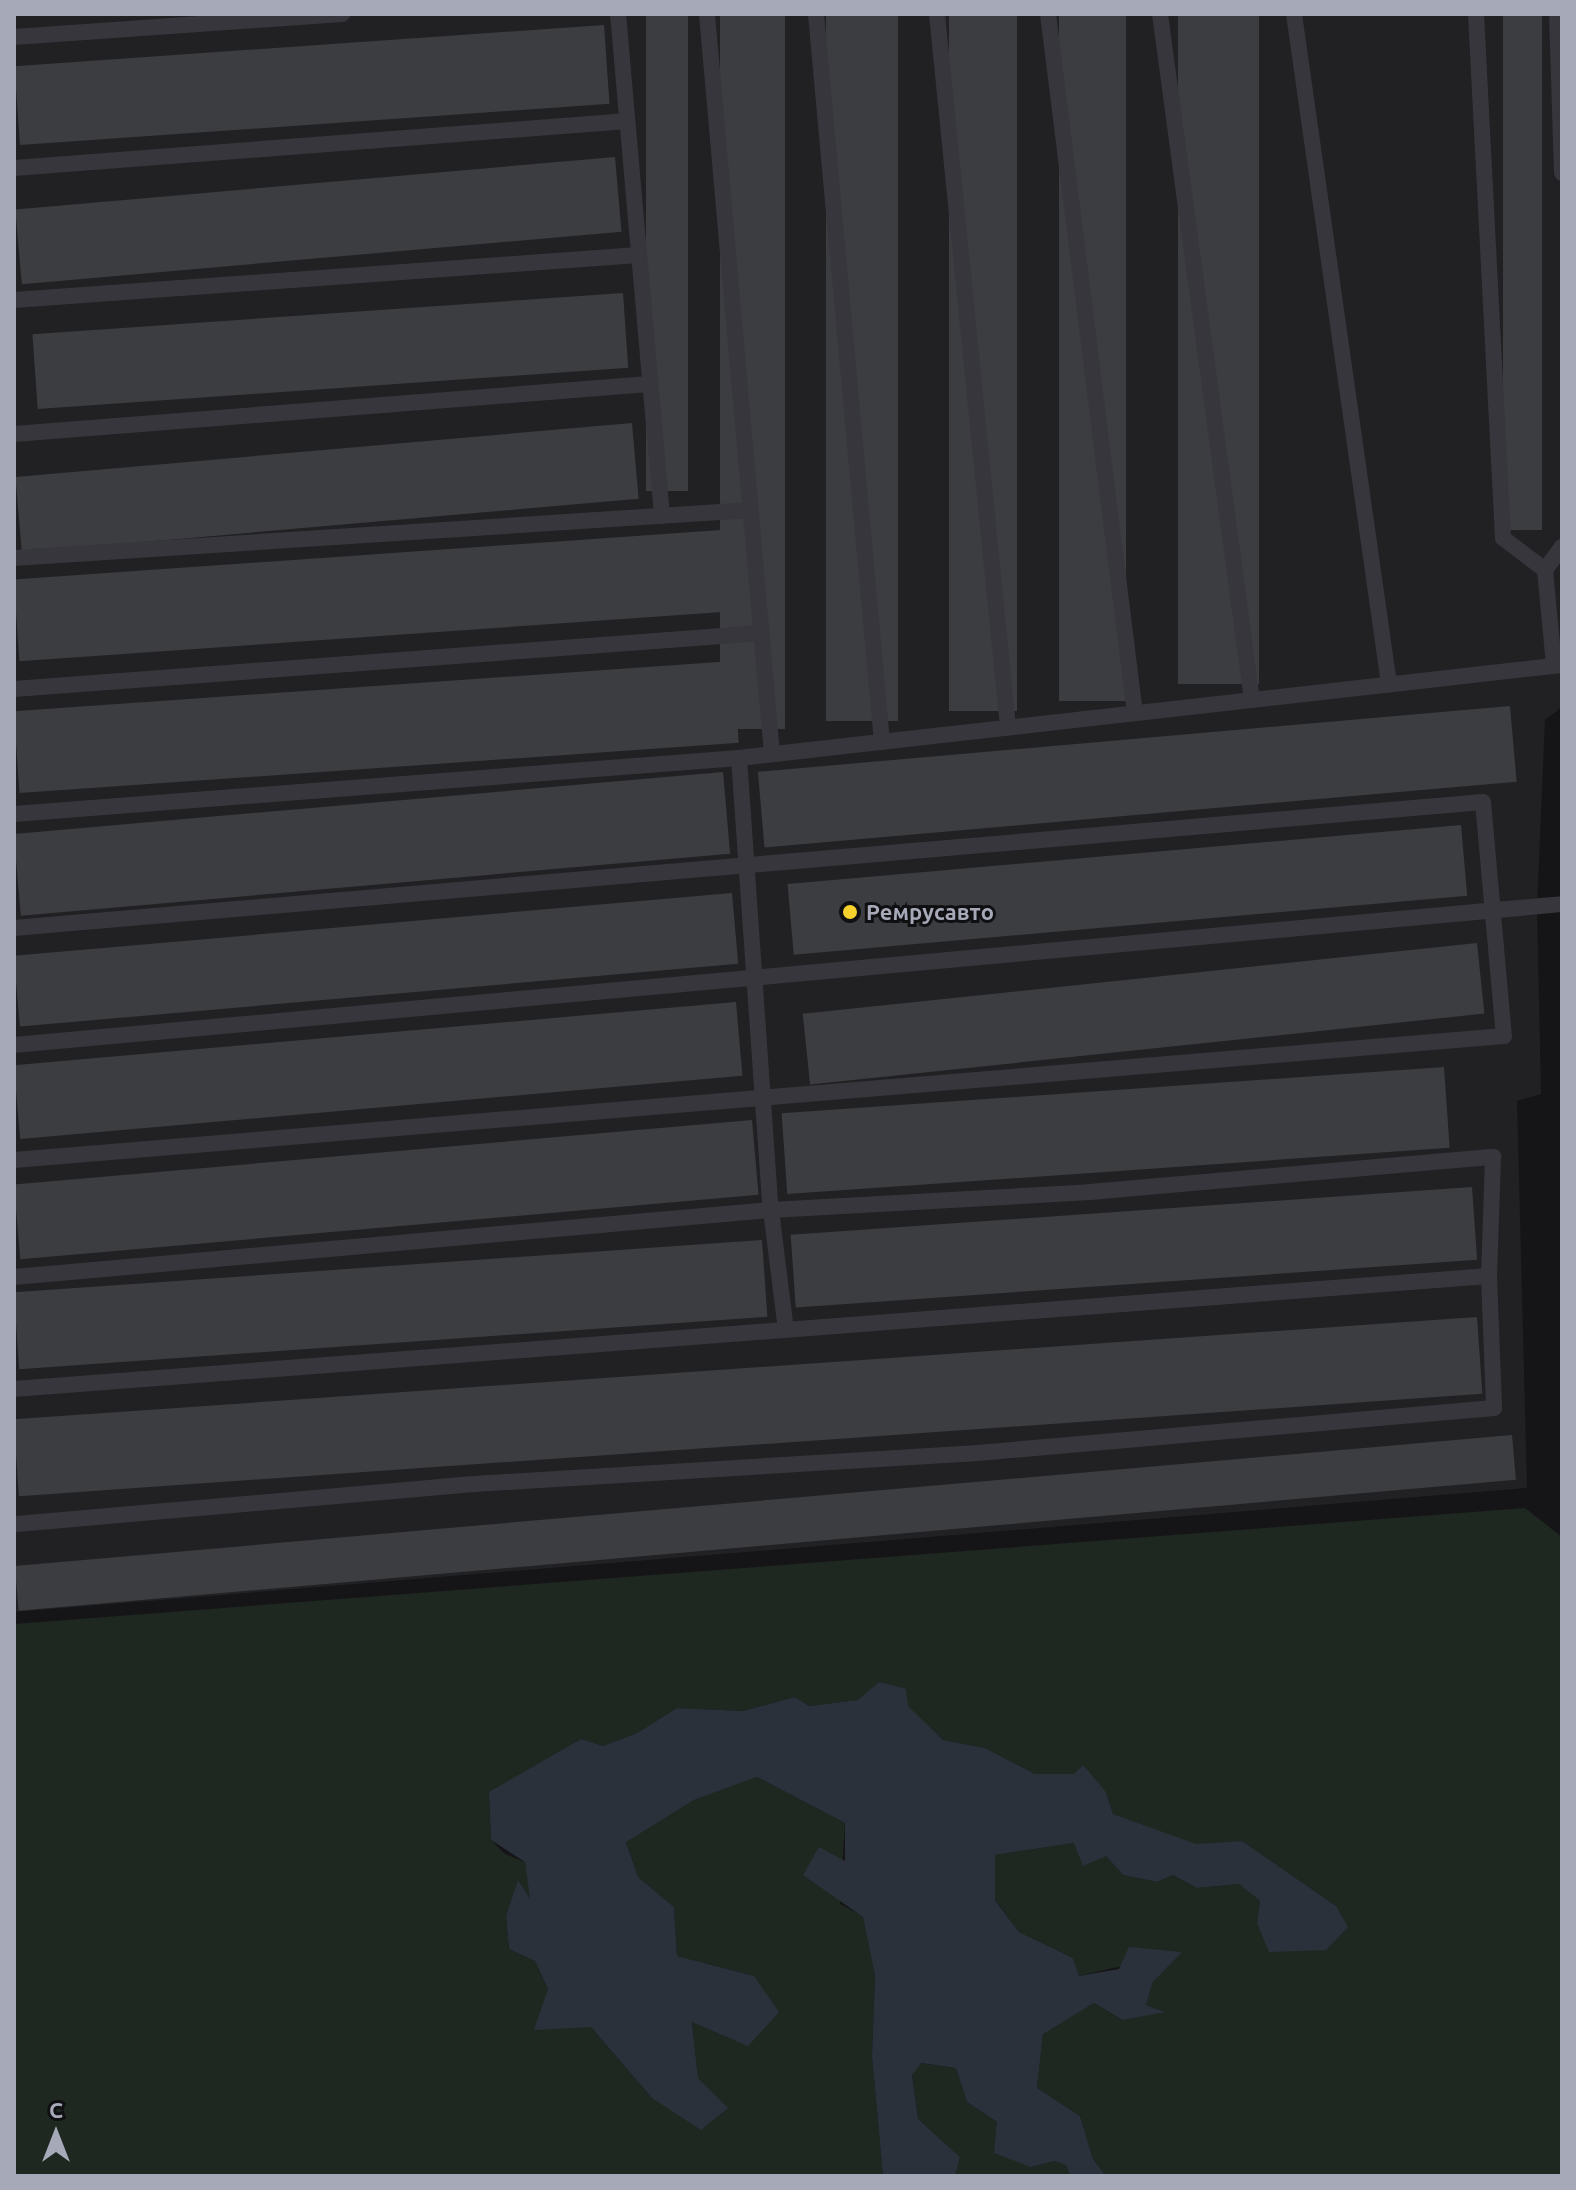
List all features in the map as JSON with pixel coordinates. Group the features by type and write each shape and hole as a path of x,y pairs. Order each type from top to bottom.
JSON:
{"lane":[{"path":"14,37 342,14"},
{"path":"618,14 662,516"},
{"path":"707,14 772,754"},
{"path":"816,14 882,742"},
{"path":"937,14 1008,727"},
{"path":"1048,14 1135,713"},
{"path":"1160,14 1252,700"},
{"path":"1294,14 1389,684"},
{"path":"1476,14 1503,538 1545,570"},
{"path":"1557,14 1562,173"},
{"path":"14,168 627,121"},
{"path":"14,300 638,255"},
{"path":"14,434 649,384"},
{"path":"14,558 750,510"},
{"path":"14,814 739,758 1558,665 1545,570 1562,547"},
{"path":"14,689 762,633"},
{"path":"739,758 771,1210 786,1330"},
{"path":"14,928 746,868 1483,802 1504,1036 14,1160"},
{"path":"14,1045 754,974 1562,904"},
{"path":"14,1277 771,1210 1090,1192 1493,1157 1489,1276 1494,1408 978,1453 474,1484 14,1524"},
{"path":"14,1389 1489,1276"}],"shaded area":[{"path":"14,14 1562,14 1562,707 1545,720 1537,906 1541,1094 1517,1101 1527,1488 14,1612"},
{"path":"1525,1508 1562,1537 1562,2176 1106,2176 1093,2159 1080,2116 1037,2088 1043,2033 1094,2003 1123,2020 1163,2011 1146,2005 1153,1982 1181,1952 1079,1976 1073,1958 1019,1932 995,1899 995,1855 1074,1843 1106,1856 1123,1875 1157,1882 1173,1875 1197,1888 1239,1884 1260,1901 1257,1923 1336,1906 1242,1841 1196,1845 1113,1814 1106,1792 1074,1774 1035,1774 985,1748 943,1740 879,1682 859,1700 809,1706 795,1697 743,1711 677,1708 637,1733 603,1746 581,1739 489,1793 491,1840 505,1854 525,1862 531,1901 518,1881 506,1916 509,1949 535,1961 548,1989 591,2027 652,2098 727,2108 698,2078 692,2021 754,1976 677,1956 674,1907 638,1877 626,1841 694,1800 757,1777 845,1823 840,1904 863,1916 875,1976 872,2056 883,2176 14,2176 14,1624"},
{"path":"879,1682 906,1689 908,1706 943,1740 985,1748 1035,1774 1074,1774 1083,1765 1106,1792 1113,1814 1196,1844 1242,1841 1336,1906 1348,1927 1326,1950 1269,1952 1257,1923 1260,1901 1239,1884 1197,1888 1173,1875 1157,1882 1123,1875 1106,1856 1083,1866 1074,1843 995,1855 995,1900 1019,1932 1073,1958 1079,1976 1119,1969 1129,1947 1182,1952 1153,1982 1146,2005 1165,2012 1123,2020 1094,2003 1043,2034 1037,2088 1080,2116 1093,2159 1106,2176 1070,2176 1066,2165 1055,2161 1031,2167 994,2153 997,2122 967,2102 956,2068 921,2063 912,2075 918,2119 960,2157 955,2176 883,2176 872,2056 875,1976 863,1917 803,1875 819,1847 845,1861 845,1823 757,1777 694,1800 626,1842 638,1877 674,1907 677,1956 754,1976 779,2012 748,2046 692,2022 698,2078 728,2108 701,2130 652,2098 591,2027 534,2030 548,1989 535,1961 509,1949 506,1916 518,1880 530,1899 525,1862 491,1840 489,1792 581,1739 603,1746 637,1733 677,1708 743,1711 795,1697 809,1706 858,1700"},
{"path":"920,2063 956,2068 967,2102 997,2122 1031,2167 1055,2161 1066,2165 1070,2176 955,2176 960,2157 918,2119 912,2074"}],"building":[{"path":"646,14 688,14 688,491 646,491"},
{"path":"720,14 785,14 785,729 720,729"},
{"path":"826,14 898,14 898,721 826,721"},
{"path":"949,14 1017,14 1017,711 949,711"},
{"path":"1059,14 1126,14 1126,701 1059,701"},
{"path":"1178,14 1259,14 1259,684 1178,684"},
{"path":"1503,14 1542,14 1542,530 1503,530"},
{"path":"604,25 610,104 20,145 14,66"},
{"path":"615,157 622,232 22,284 15,209"},
{"path":"623,293 628,368 38,409 32,334"},
{"path":"632,423 639,499 22,553 15,477"},
{"path":"721,530 727,612 19,661 14,579"},
{"path":"733,661 739,743 19,793 14,711"},
{"path":"1510,706 1517,782 764,848 758,772"},
{"path":"723,772 730,854 21,916 14,834"},
{"path":"1461,825 1467,896 794,955 788,884"},
{"path":"732,893 738,964 20,1027 14,956"},
{"path":"1477,943 1484,1014 810,1084 803,1014"},
{"path":"736,1002 742,1076 20,1139 14,1065"},
{"path":"1444,1067 1450,1148 787,1194 782,1113"},
{"path":"752,1120 759,1195 20,1259 14,1185"},
{"path":"1472,1187 1477,1260 796,1307 791,1235"},
{"path":"762,1240 767,1317 19,1369 14,1292"},
{"path":"1477,1317 1482,1394 19,1496 14,1419"},
{"path":"1512,1435 1516,1480 19,1611 15,1566"}],"place":[{"name":"Ремрусавто","path":"850,912"}]}
